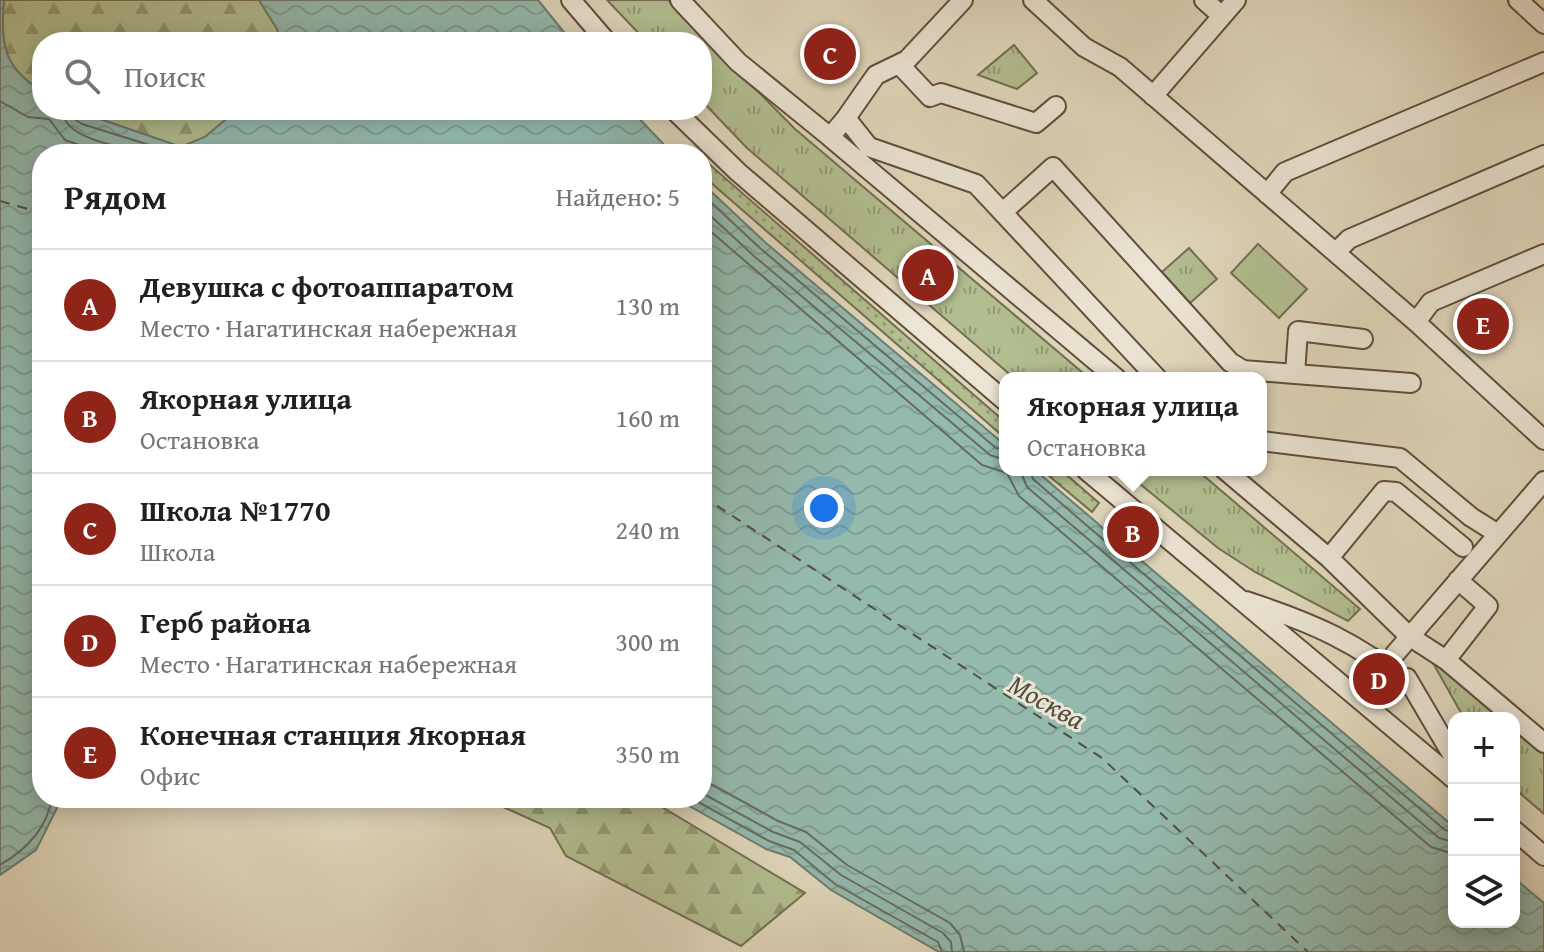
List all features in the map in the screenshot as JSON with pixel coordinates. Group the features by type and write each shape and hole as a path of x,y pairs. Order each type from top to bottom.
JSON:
{"street":[{"path":"571,0 598,32"},
{"path":"680,0 710,32"},
{"path":"830,137 876,75 900,65 963,0"},
{"path":"1033,0 1084,47 1120,67 1336,252 1544,440"},
{"path":"1204,0 1222,16"},
{"path":"1153,96 1236,0"},
{"path":"1518,0 1544,24"},
{"path":"712,34 738,62 1109,372"},
{"path":"1267,194 1285,172 1544,62"},
{"path":"900,65 930,97 941,93 1036,123 1056,106"},
{"path":"846,118 869,147 976,184 1152,372"},
{"path":"684,120 709,144"},
{"path":"712,147 999,396"},
{"path":"1336,252 1349,239 1544,155"},
{"path":"1004,211 1053,167 1230,362 1243,370 1411,383"},
{"path":"1416,322 1431,302 1544,254"},
{"path":"1295,374 1298,331 1363,339"},
{"path":"1267,442 1400,458 1471,517 1498,534"},
{"path":"1093,476 1448,774"},
{"path":"1232,476 1329,558 1409,636 1446,660 1544,743"},
{"path":"1394,655 1544,481"},
{"path":"1329,558 1384,491 1396,492 1463,547"},
{"path":"1446,660 1488,606 1458,580"},
{"path":"1235,597 1297,618 1370,653 1412,687"},
{"path":"1288,641 1288,625 1297,618"},
{"path":"1370,653 1394,655"},
{"path":"1394,655 1448,748"},
{"path":"1430,759 1442,763 1448,758"},
{"path":"1520,835 1544,856"}],"green space":[{"path":"4,0 259,0 278,32 32,32 32,84 12,63 3,29"},
{"path":"607,0 668,0 700,32 637,32"},
{"path":"712,45 795,129 1082,372 1007,372 747,148 712,111"},
{"path":"1014,45 1037,73 1017,89 978,75"},
{"path":"103,120 225,120 205,137 188,144 172,144"},
{"path":"712,167 999,417 999,433 712,184"},
{"path":"1258,244 1307,289 1279,318 1231,273"},
{"path":"1189,248 1217,279 1190,303 1162,272"},
{"path":"1049,476 1068,476 1099,503 1092,512"},
{"path":"1130,476 1204,476 1360,609 1348,621 1255,572 1218,548"},
{"path":"1437,659 1499,712 1461,712 1433,663"},
{"path":"1520,730 1544,751 1544,814 1520,793"},
{"path":"505,808 664,808 805,893 741,946 566,856 550,828"}],"water":[{"path":"0,0 4,0 4,42 12,63 32,84 32,120 103,120 172,144 32,144 32,808 57,808 36,850 0,875"},
{"path":"259,0 538,0 564,32 278,32"},
{"path":"225,120 641,120 663,144 188,144 205,137"},
{"name":"Москва","path":"712,192 766,243 999,440 999,476 1042,476 1448,822 1448,928 1520,928 1520,883 1544,903 1544,952 939,952 831,890 790,857 766,849 693,808 712,808"}],"ferry route":[{"path":"0,201 32,210"},
{"path":"712,503 1102,758 1308,952"}],"place":[{"name":"Школа №1770","path":"830,54"},
{"name":"Девушка с фотоаппаратом","path":"928,275"},
{"name":"Конечная станция Якорная","path":"1483,324"},
{"name":"Якорная улица","path":"1133,532"},
{"name":"Герб района","path":"1379,679"}]}
